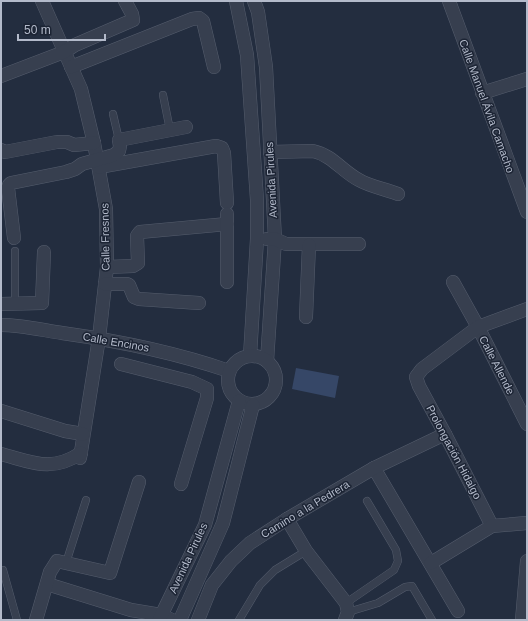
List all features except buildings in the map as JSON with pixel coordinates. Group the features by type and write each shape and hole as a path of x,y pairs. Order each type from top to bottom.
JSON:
{"street":[{"name":"Calle Fresnos","path":"1,454 43,465 64,463 80,456 99,338 108,267 106,209 94,143 80,89 42,1"},
{"path":"1,76 64,52 75,45 134,20 125,1"},
{"name":"Avenida Pirules","path":"236,1 247,55 257,200 257,239 250,356"},
{"name":"Avenida Pirules","path":"254,1 258,12 266,67 275,239 266,361"},
{"name":"Calle Manuel Ávila Camacho","path":"448,1 527,212"},
{"path":"71,67 192,19 199,18 203,22 214,67"},
{"path":"482,93 527,79"},
{"path":"98,164 119,151 119,140 186,127"},
{"path":"1,150 5,152 58,142 67,142 74,145 94,143"},
{"path":"14,245 8,185 11,183 66,172 82,164 98,164 216,146 222,148 224,153 227,214 227,282"},
{"path":"270,152 319,152 326,155 360,180 398,194"},
{"path":"108,267 133,266 138,263 137,236 140,232 227,214"},
{"path":"257,239 275,239 286,244 359,244"},
{"path":"306,317 309,245"},
{"path":"1,304 42,303 44,252"},
{"name":"Calle Allende","path":"453,282 478,327 527,424"},
{"path":"105,284 127,284 134,297 139,299 199,303"},
{"path":"478,327 527,310"},
{"name":"Calle Encinos","path":"1,325 99,338 148,348 199,361 229,371"},
{"name":"Prolongación Hidalgo","path":"478,327 422,369 416,377 419,386 492,526"},
{"path":"243,357 259,357 266,361 272,367 276,375 274,392 261,403 253,405 239,401 230,391 227,378 229,371 237,360 243,357"},
{"path":"192,382 199,361"},
{"path":"121,364 192,382 204,386 207,389 208,392 181,484"},
{"name":"Avenida Pirules","path":"164,618 205,525 239,401"},
{"name":"Avenida Pirules","path":"180,620 223,523 253,405"},
{"path":"1,411 65,431 84,434"},
{"name":"Camino a la Pedrera","path":"198,620 212,585 231,561 250,543 287,518 374,468 445,434"},
{"path":"374,468 458,610"},
{"path":"36,620 50,572 56,562 110,573 139,482"},
{"path":"287,518 306,551 346,612"},
{"path":"431,563 492,526 527,523"},
{"path":"522,620 527,561"},
{"path":"47,584 130,615 164,618"}],"lane":[{"path":"163,95 170,130"},
{"path":"113,114 119,140"},
{"path":"14,245 15,304"},
{"path":"66,563 86,500"},
{"path":"346,612 394,570 398,561 396,550 367,501"},
{"path":"239,620 260,585 276,570 306,551"},
{"path":"3,570 17,620"},
{"path":"346,612 378,603 405,587 412,586 432,620"}],"water":[{"path":"296,368 339,376 335,398 292,389"}]}
